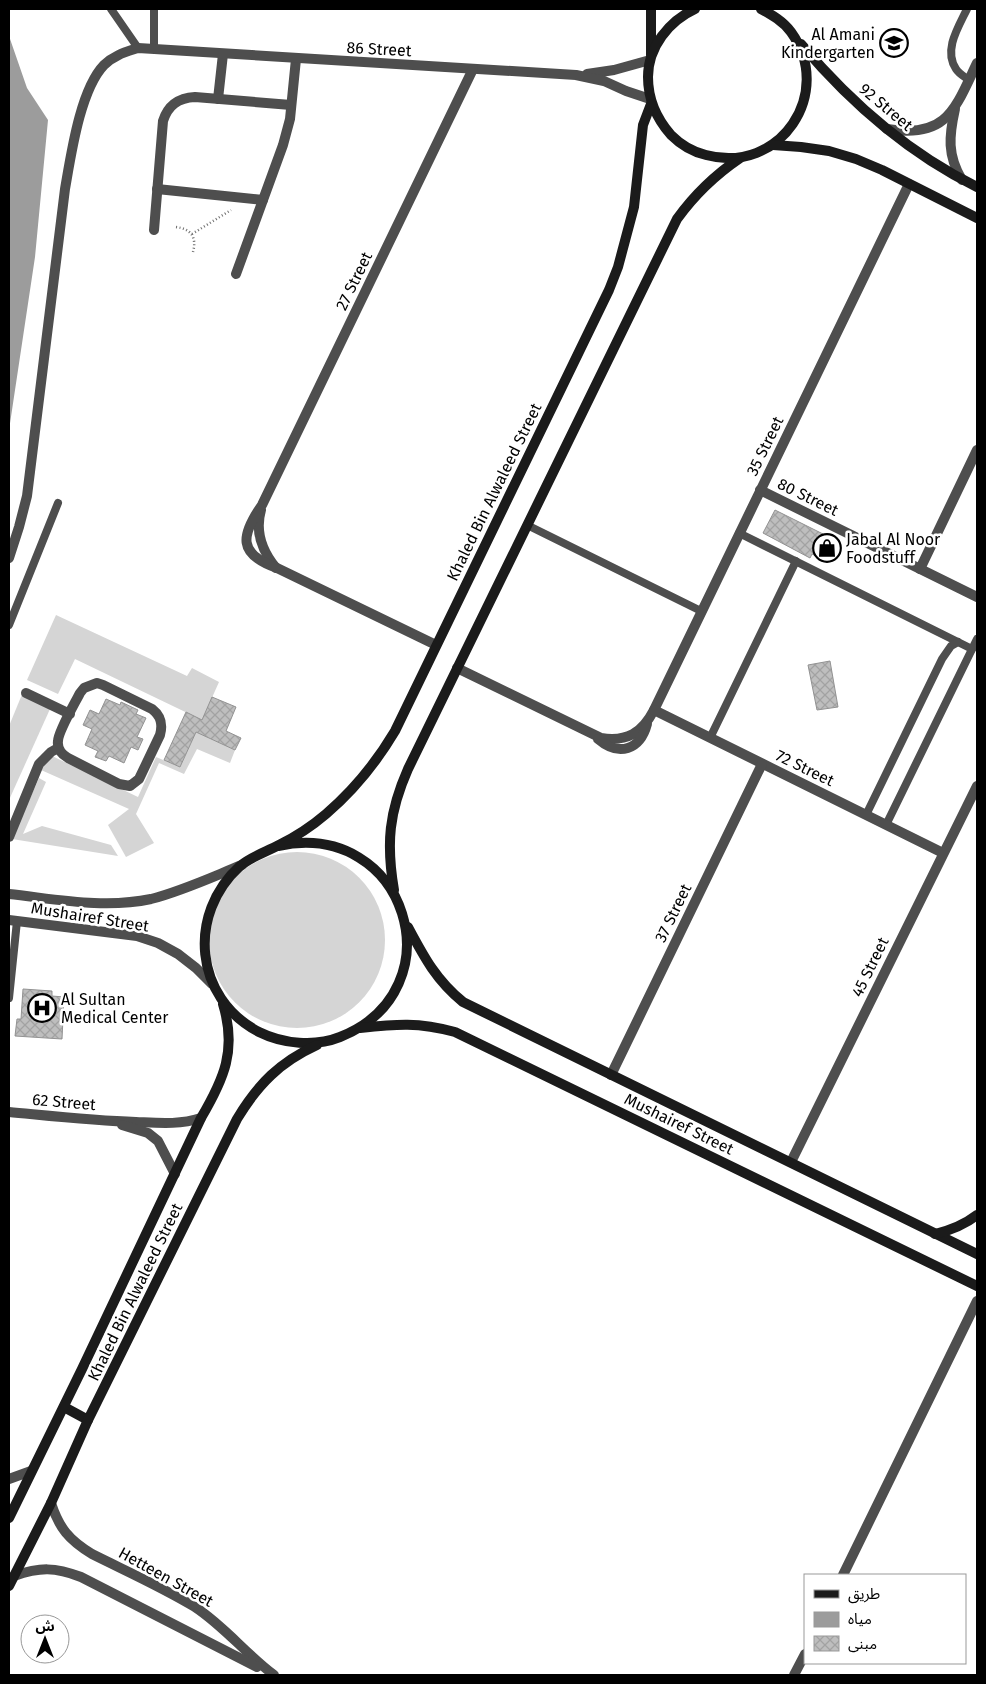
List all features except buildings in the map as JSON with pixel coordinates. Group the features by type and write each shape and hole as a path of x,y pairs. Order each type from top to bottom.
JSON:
{"main road":[{"path":"650,9 651,58 648,73 651,101 662,124 677,141 696,153 718,158 740,158 757,153 773,145 789,130 800,112 806,92 806,70 801,50 790,31 770,9"},
{"path":"651,58 663,33 682,15 695,9"},
{"path":"761,9 780,20"},
{"name":"92 Street","path":"790,31 850,97 887,129 924,156 962,180 977,187"},
{"name":"Khaled Bin Alwaleed Street","path":"278,846 302,832 345,798 364,777 394,731 609,290 618,267 634,207 643,125 651,101"},
{"path":"773,145 801,146 829,151 856,159 882,170 977,218"},
{"path":"359,1028 386,1004 402,973 406,947 404,920 394,894 389,842 391,817 398,792 677,219 705,185 740,158"},
{"path":"324,1042 291,1042 266,1035 244,1023 232,1012 212,984 205,947 208,919 218,893 229,877 242,864 259,854 278,846 307,842 322,843 344,850 364,860 376,870 394,894"},
{"name":"Mushairef Street","path":"404,920 426,961 437,977 464,1002 977,1254"},
{"name":"Khaled Bin Alwaleed Street","path":"9,1518 64,1407 201,1118 218,1089 225,1071 228,1053 228,1025 222,998"},
{"name":"Mushairef Street","path":"359,1028 412,1024 433,1026 455,1032 977,1286"},
{"name":"Khaled Bin Alwaleed Street","path":"9,1586 51,1503 88,1420 237,1118 249,1098 264,1080 282,1064 302,1052 359,1028"},
{"path":"935,1234 965,1224 977,1215"},
{"path":"64,1407 88,1420"}],"street":[{"name":"86 Street","path":"138,48 576,75 604,81 626,92 651,101"},
{"path":"9,558 27,496 65,189 78,127 94,79 105,64 120,54 138,48"},
{"path":"218,99 223,54"},
{"name":"86 Street","path":"576,75 614,70 651,58"},
{"path":"236,274 283,145 290,119 296,59"},
{"path":"887,129 902,131 918,130 932,126 946,118 955,107 977,62"},
{"name":"27 Street","path":"436,645 277,568 265,564 255,558 249,550 246,539 248,528 262,505 474,69"},
{"path":"154,230 162,127 165,115 174,102 188,97 291,105"},
{"path":"955,107 950,137 951,152 955,167 962,180"},
{"name":"35 Street","path":"457,668 592,735 612,748 622,749 640,742 645,734 648,720 910,184"},
{"path":"157,189 263,200"},
{"path":"920,568 977,450"},
{"name":"80 Street","path":"760,490 977,597"},
{"path":"97,683 103,684 152,709 161,720 162,728 139,779 130,786 119,784 68,758 58,748 58,738 80,693 84,688 97,683"},
{"path":"26,693 70,714"},
{"name":"72 Street","path":"654,710 944,853"},
{"path":"9,837 39,764 44,757 58,748"},
{"name":"37 Street","path":"611,1075 762,764"},
{"name":"45 Street","path":"791,1162 976,792"},
{"name":"Mushairef Street","path":"9,894 97,903 124,903 150,899 176,891 242,864"},
{"name":"Mushairef Street","path":"13,920 137,936 158,943 178,954 212,984"},
{"name":"62 Street","path":"9,1112 117,1122 177,1124 201,1118"},
{"name":"62 Street","path":"117,1122 148,1134 158,1141 175,1174"},
{"path":"843,1574 977,1301"},
{"path":"9,1479 31,1471"},
{"name":"Hetteen Street","path":"51,1503 56,1519 65,1533 77,1545 195,1608 214,1621 244,1651 273,1675"},
{"name":"Hetteen Street","path":"14,1576 30,1570 48,1568 65,1571 81,1577 273,1675"},
{"path":"794,1675 804,1656"}],"lane":[{"path":"111,9 138,48"},
{"path":"154,9 154,49"},
{"path":"968,9 954,36 952,53 957,70 969,80"},
{"path":"9,625 58,503"},
{"path":"528,525 701,611"},
{"path":"739,533 972,649"},
{"path":"710,738 796,561"},
{"path":"886,825 977,639"},
{"path":"866,815 942,659 946,652 958,642"},
{"path":"9,998 13,920"}],"path":[{"path":"192,234 249,198"},
{"path":"176,227 185,228 192,234 195,246 193,252"}],"shaded area":[{"path":"56,615 187,676 192,668 219,682 202,720 75,659 58,694 27,680"},
{"path":"23,692 50,709 9,800 9,726"},
{"path":"196,732 235,750 230,763 197,749 184,774 159,763 136,814 154,843 126,857 108,825 129,809 41,770 50,755 138,797 156,757 180,767"},
{"path":"39,778 46,782 23,834 42,826 111,845 118,856 12,839"},
{"path":"288,852 306,852 338,862 353,872 365,884 375,899 381,914 385,940 381,966 375,981 365,996 353,1008 338,1018 323,1024 306,1028 288,1028 256,1018 241,1008 229,996 219,981 213,966 209,949 209,931 219,899 229,884 241,872 256,862 271,856"}],"water":[{"path":"9,36 27,88 48,120 35,257 9,430"}],"place":[{"name":"Al Amani Kindergarten","path":"894,43"},
{"name":"Jabal Al Noor Foodstuff","path":"827,548"},
{"name":"Al Sultan Medical Center","path":"42,1008"}]}
